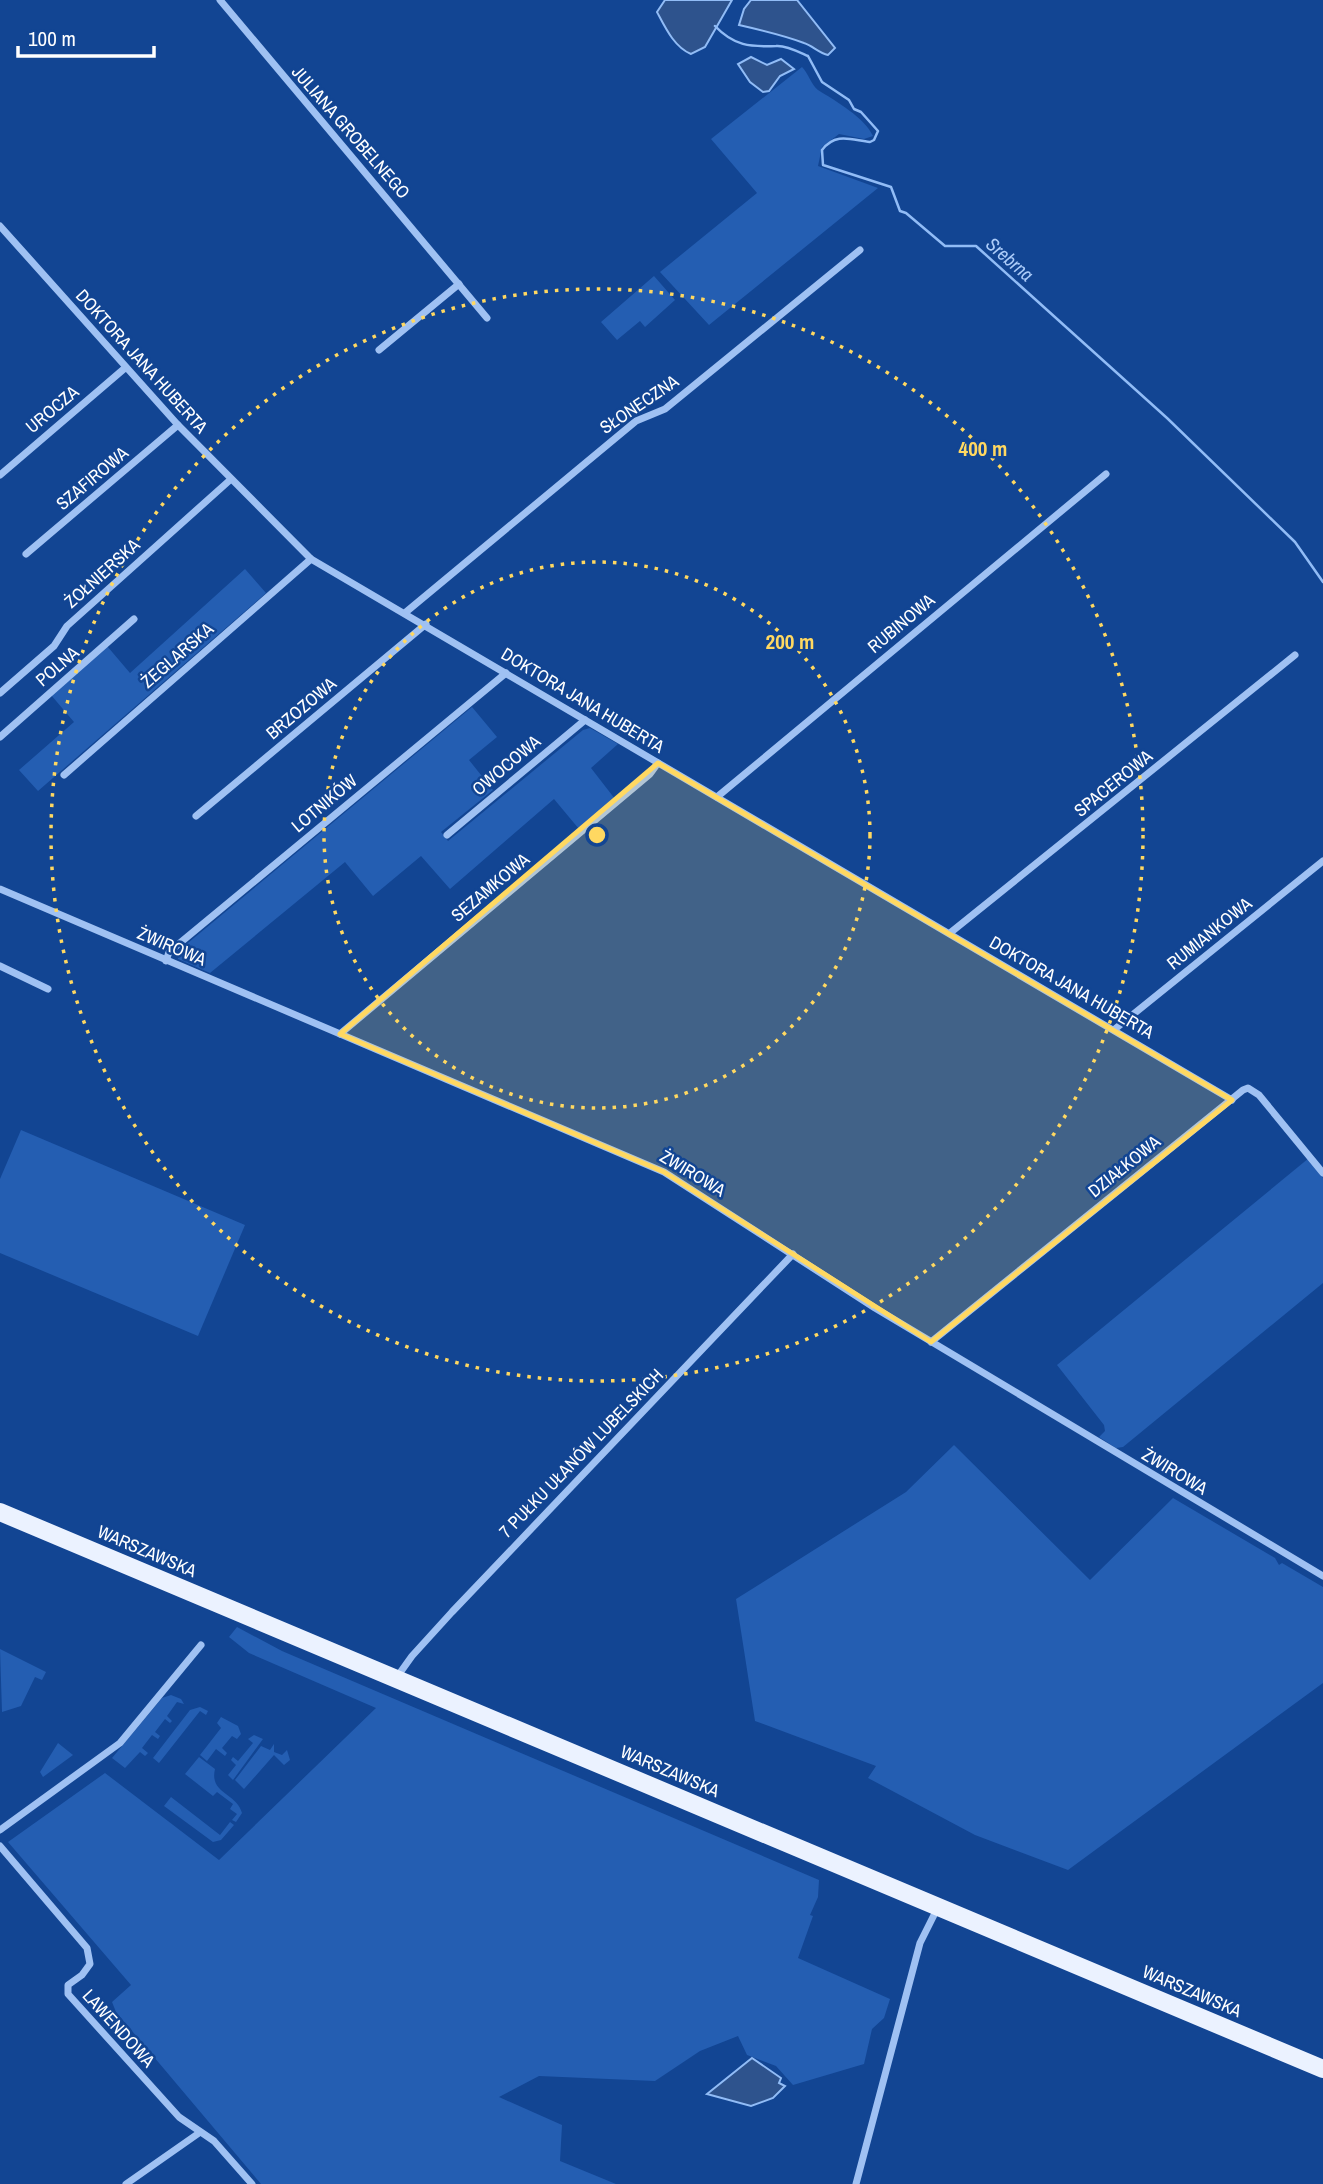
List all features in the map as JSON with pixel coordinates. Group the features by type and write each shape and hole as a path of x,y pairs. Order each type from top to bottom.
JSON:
{"main road":[{"name":"WARSZAWSKA","path":"0,1512 1323,2069"}],"street":[{"name":"JULIANA GROBELNEGO","path":"220,0 487,318"},
{"name":"DOKTORA JANA HUBERTA","path":"0,226 178,425 311,559 406,612 659,764 1232,1100"},
{"name":"SŁONECZNA","path":"406,612 636,421 665,409 860,250"},
{"path":"379,350 459,284"},
{"name":"UROCZA","path":"0,475 125,368"},
{"name":"SZAFIROWA","path":"26,554 178,425"},
{"name":"RUBINOWA","path":"717,797 1106,474"},
{"name":"ŻOŁNIERSKA","path":"0,693 54,646 66,626 230,480"},
{"name":"ŻEGLARSKA","path":"64,775 311,559"},
{"name":"POLNA","path":"0,737 134,620"},
{"name":"BRZOZOWA","path":"196,816 426,624"},
{"name":"SPACEROWA","path":"950,933 1295,655"},
{"name":"LOTNIKÓW","path":"166,961 169,952 506,673"},
{"name":"OWOCOWA","path":"447,835 585,720"},
{"name":"SEZAMKOWA","path":"340,1034 659,764"},
{"name":"RUMIANKOWA","path":"1115,1029 1323,861"},
{"name":"ŻWIROWA","path":"0,889 664,1172 930,1342 1323,1576"},
{"path":"0,966 48,989"},
{"path":"1232,1100 1243,1090 1253,1090 1323,1173"},
{"name":"DZIAŁKOWA","path":"930,1342 1232,1100"},
{"name":"7 PUŁKU UŁANÓW LUBELSKICH","path":"396,1678 436,1629 793,1254"},
{"path":"0,1830 120,1743 201,1645"},
{"name":"LAWENDOWA","path":"0,1846 87,1948 90,1964 68,1985 68,1994 171,2109 199,2133 214,2141 252,2184"},
{"path":"856,2184 920,1943 938,1907"},
{"path":"126,2184 199,2133"}],"highlighted area":[{"path":"658,763 1232,1100 931,1342 664,1172 340,1034"}],"shaded area":[{"path":"665,0 732,0 705,47 691,54 675,42 657,12"},
{"path":"751,0 797,0 835,48 828,55 796,40 739,25 744,9"},
{"path":"751,57 767,65 781,59 794,69 780,76 769,91 763,92 750,82 738,64"},
{"path":"802,67 816,88 857,116 873,136 864,139 839,134 822,147 818,166 878,188 709,325 660,272 757,193 711,139"},
{"path":"654,276 675,300 645,327 640,321 617,340 601,322"},
{"path":"245,569 266,593 38,791 19,770 74,722 51,695 107,646 130,673"},
{"path":"472,707 497,737 469,760 493,790 441,832 448,841 583,730 590,728 618,744 591,768 615,799 579,829 554,799 450,889 421,856 373,896 345,862 210,973 178,959 177,952"},
{"path":"21,1130 245,1225 198,1336 0,1253 0,1179"},
{"path":"1309,1158 1323,1178 1323,1283 1123,1447 1116,1448 1099,1437 1105,1431 1104,1425 1057,1365"},
{"path":"954,1445 1090,1580 1173,1498 1275,1558 1279,1565 1282,1563 1323,1587 1323,1683 1068,1870 975,1835 868,1778 876,1766 755,1721 736,1599 906,1492"},
{"path":"237,1627 282,1651 819,1880 818,1897 810,1915 813,1916 798,1958 890,1999 884,2018 872,2029 864,2064 793,2085 776,2066 747,2055 738,2036 700,2051 655,2081 539,2076 499,2097 562,2125 560,2161 616,2184 261,2184 116,2012 112,2002 131,1985 8,1842 105,1773 219,1860 376,1708 249,1653 229,1637"},
{"path":"0,1649 46,1672 42,1680 35,1677 21,1706 2,1712"},
{"path":"171,1695 181,1699 184,1704 177,1702 167,1716 172,1721 170,1723 165,1719 155,1732 160,1736 158,1739 152,1735 142,1748 148,1753 145,1756 140,1752 125,1768 112,1758 162,1698"},
{"path":"200,1707 208,1711 206,1715 200,1711 159,1763 153,1758 190,1710"},
{"path":"221,1717 238,1726 241,1734 237,1739 232,1736 222,1748 227,1753 225,1756 216,1749 207,1761 200,1755 221,1728 217,1723"},
{"path":"254,1735 263,1739 233,1780 228,1775 236,1765 231,1760 233,1757 238,1761 253,1743 248,1739"},
{"path":"58,1743 73,1755 43,1777 40,1772"},
{"path":"274,1744 274,1752 282,1755 287,1750 290,1760 284,1765 274,1755 244,1789 235,1780 261,1746 270,1750"},
{"path":"199,1757 215,1769 216,1784 239,1806 242,1813 236,1822 232,1820 237,1814 230,1809 233,1804 217,1792 213,1796 185,1774"},
{"path":"171,1797 220,1835 230,1822 234,1825 221,1840 213,1842 164,1806"},
{"path":"752,2058 781,2078 779,2083 785,2086 773,2098 751,2106 707,2094"}],"waterway":[{"name":"Srebrna","path":"715,26 729,38 743,44 780,46 808,56 822,82 849,100 854,109 861,112 878,131 870,142 844,138 827,144 822,150 823,165 891,187 900,211 906,213 945,246 976,246 1167,418 1295,542 1323,582"}]}
